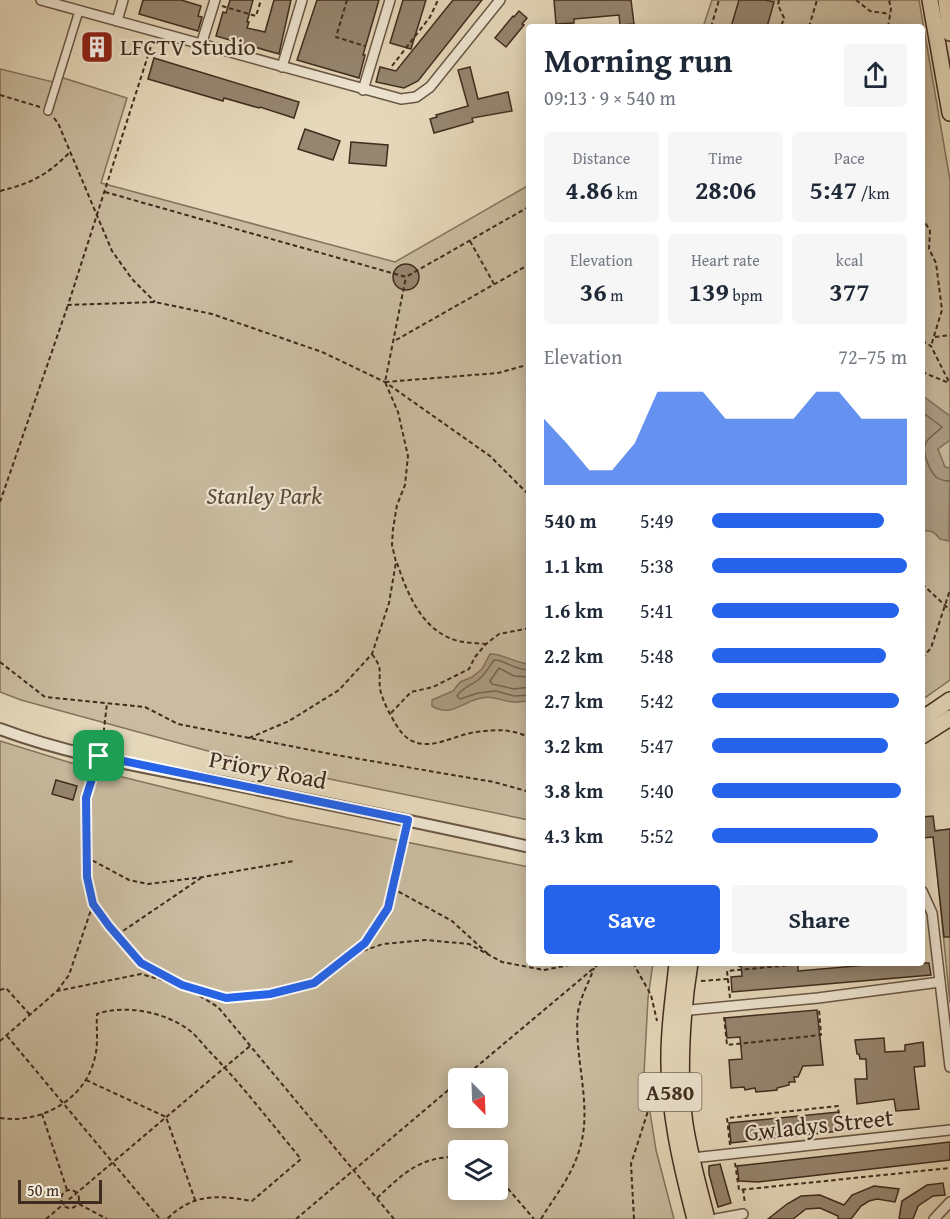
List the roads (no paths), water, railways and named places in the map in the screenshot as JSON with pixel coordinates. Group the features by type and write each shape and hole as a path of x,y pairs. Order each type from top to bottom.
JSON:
{"highway":[{"path":"930,0 950,113"},
{"path":"946,0 950,33"},
{"path":"925,716 950,700"},
{"path":"925,734 950,718"},
{"name":"A580","path":"677,966 682,1091 692,1158 707,1219"},
{"name":"A580","path":"690,966 688,982 678,1011 669,1055 674,1134 694,1219"}],"street":[{"path":"41,0 401,99 416,97 430,87 500,0"},
{"path":"117,21 123,0"},
{"path":"282,67 302,0"},
{"path":"363,90 390,0"},
{"path":"201,45 214,2"},
{"path":"48,111 79,11"},
{"name":"Priory Road","path":"0,729 33,742 526,846"},
{"path":"927,914 940,982 950,1067"},
{"path":"678,1011 818,998 940,982"},
{"name":"Gwladys Street","path":"692,1158 950,1130"},
{"path":"934,1219 950,1202"},
{"path":"716,1219 742,1214"}],"water":[{"path":"925,397 950,416 950,440 938,449 945,467 950,468 949,541 940,539 933,532 925,531"},
{"path":"490,654 501,655 526,663 526,701 510,702 489,697 477,699 450,710 432,706 432,700 453,691 460,682 472,677 482,669"}],"place":[{"name":"LFCTV Studio","path":"97,47"}],"park label":[{"name":"Stanley Park","path":"264,496"}]}
